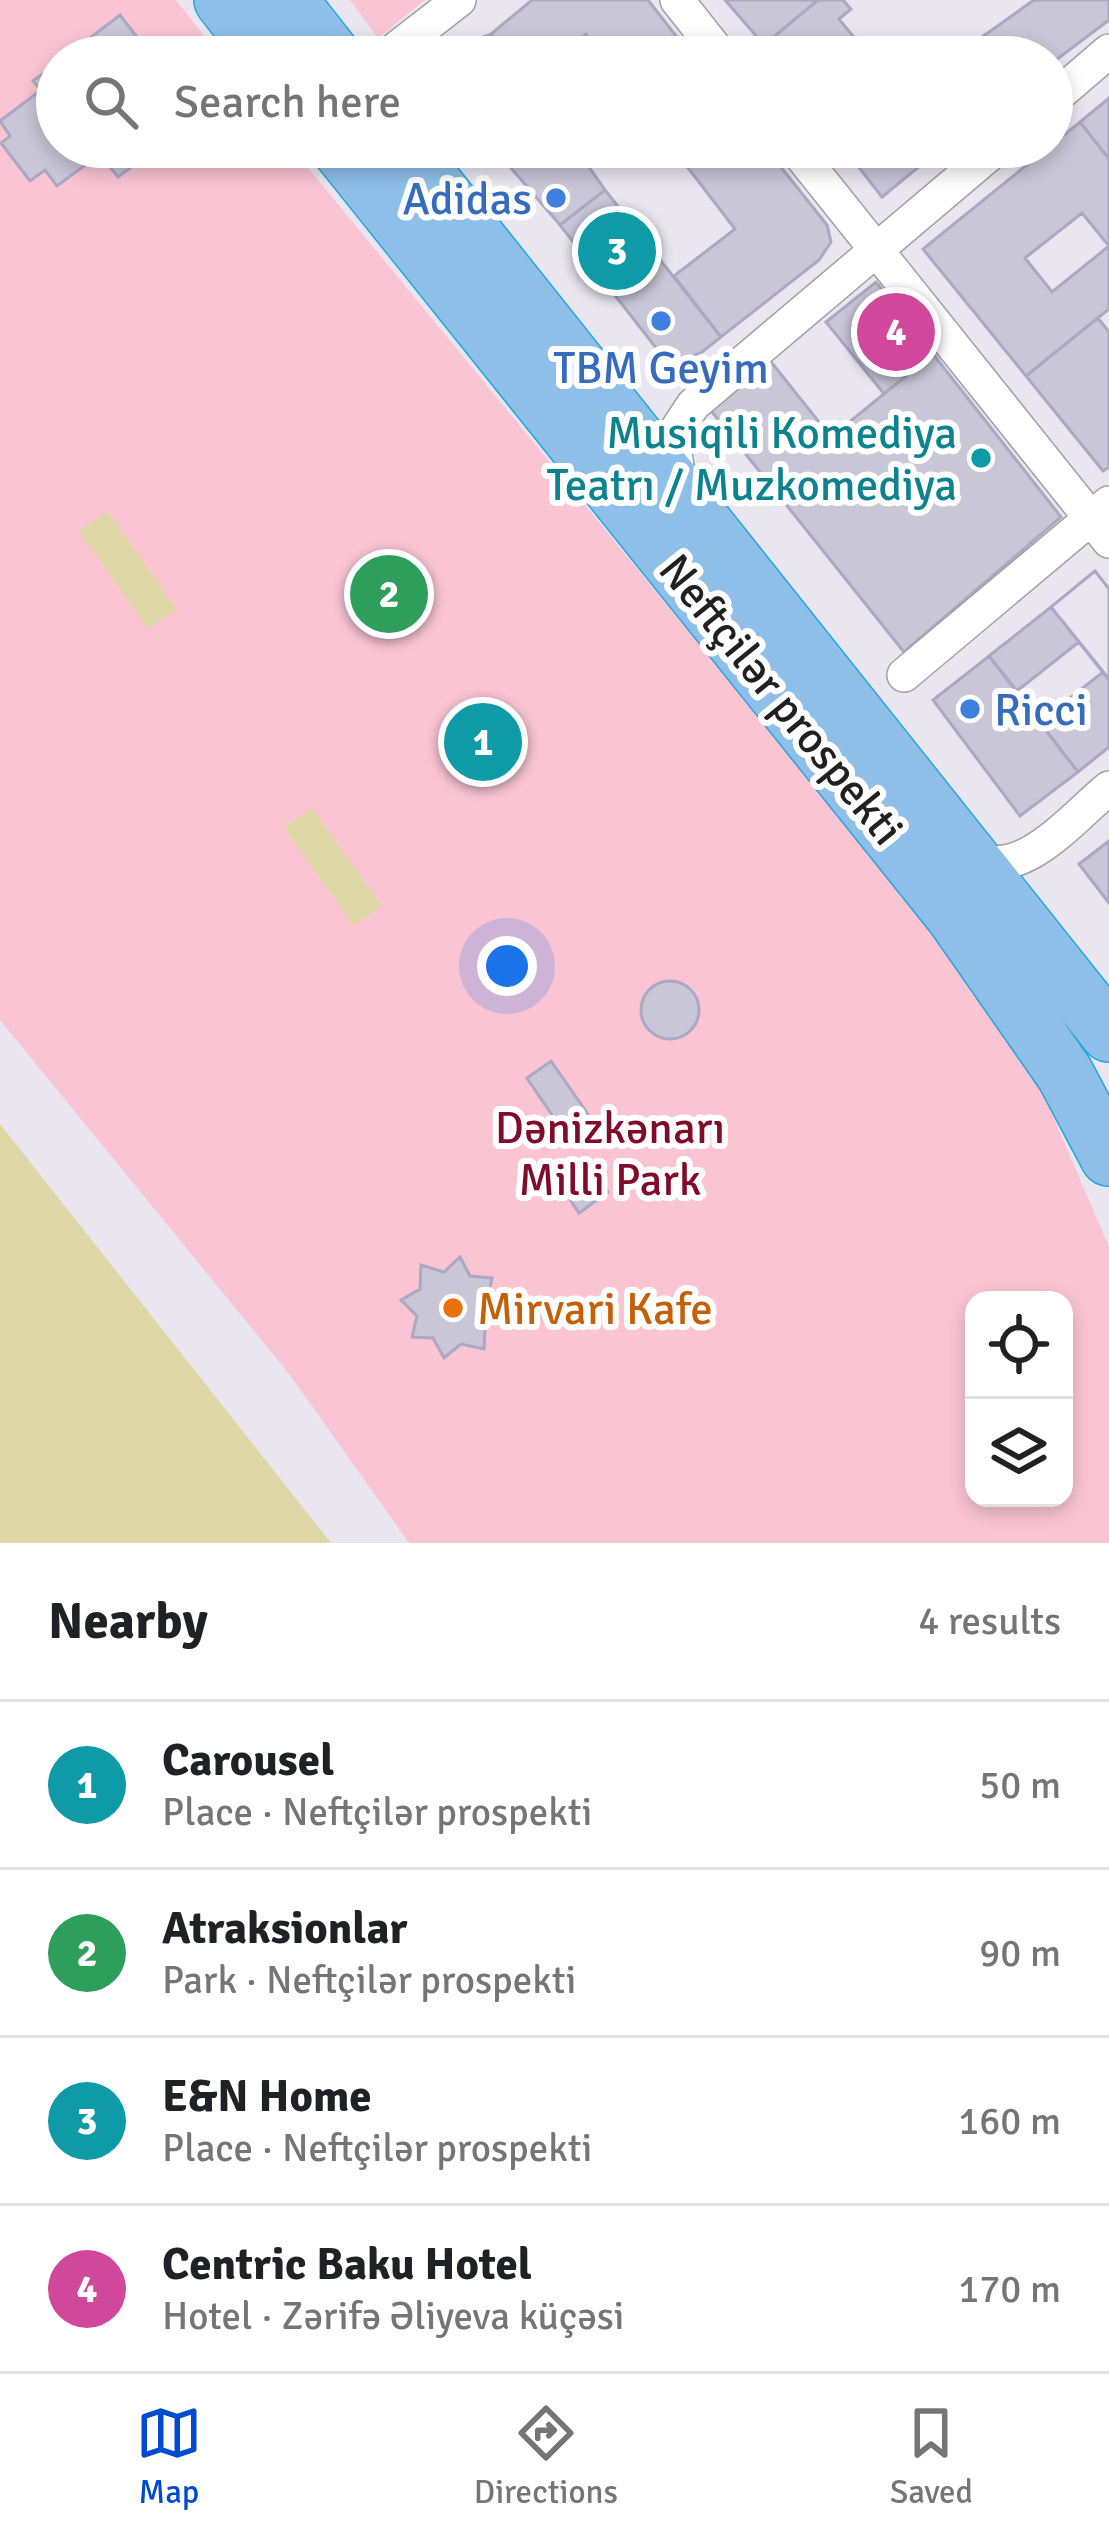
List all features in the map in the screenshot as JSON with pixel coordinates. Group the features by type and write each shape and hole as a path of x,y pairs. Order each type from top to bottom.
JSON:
{"highway":[{"path":"223,0 251,36"},
{"path":"288,0 316,36"},
{"name":"Neftçilər prospekti","path":"356,168 956,916 1065,1074 1109,1157"},
{"name":"Neftçilər prospekti","path":"421,168 1109,1033"}],"street":[{"path":"412,36 459,0"},
{"path":"677,0 705,36"},
{"path":"1073,82 1109,51"},
{"path":"811,168 1103,521 904,675"},
{"path":"686,502 672,458 680,420 974,168"},
{"path":"969,854 987,865 1014,863 1109,788"}],"green space":[{"name":"Dənizkənarı Milli Park","path":"0,0 176,0 204,36 36,36 36,168 308,168 947,946 1043,1093 1109,1247 1109,1543 409,1543 290,1375 0,1020"},
{"path":"350,0 425,0 380,36"}],"shaded area":[{"path":"107,511 177,609 148,629 79,531"},
{"path":"312,808 382,906 354,926 284,828"},
{"path":"0,1124 331,1543 0,1543"}],"building":[{"path":"532,0 648,0 676,36 493,36"},
{"path":"725,0 818,0 775,36 756,36"},
{"path":"818,0 843,0 851,9 839,19 853,36 775,36"},
{"path":"1034,0 1109,0 1109,20 1073,47 1073,36 983,36"},
{"path":"120,15 136,36 92,36"},
{"path":"36,94 36,168 81,168 57,186 45,170 30,181 1,143 10,136 0,121"},
{"path":"1109,98 1109,159 1080,122"},
{"path":"1080,122 1109,159 1109,246 1109,309 1026,376 923,249 1023,168 1073,168 1073,128","holes":["1082,213 1109,246 1052,292 1025,258"]},
{"path":"511,168 590,168 605,190 560,225"},
{"path":"688,168 782,168 827,225 831,242 819,260 721,337 674,276 735,229"},
{"path":"859,168 917,168 882,197"},
{"path":"605,190 721,337 702,352 684,360 664,358 560,225"},
{"path":"876,282 933,354 884,394 826,322"},
{"path":"1098,318 1109,332 1109,467 1103,471 1026,376"},
{"path":"933,354 1061,517 904,652 708,407 768,358 831,437"},
{"path":"1095,571 1109,589 1109,680 1051,607"},
{"path":"1095,571 1109,589 1109,679 1051,607"},
{"path":"1051,607 1079,642 1017,691 989,656"},
{"path":"989,656 1078,772 1020,816 933,700"},
{"path":"1103,672 1109,680 1109,747 1078,772 1039,722"},
{"path":"483,703 511,714 522,742 511,770 483,781 455,770 444,742 455,714"},
{"path":"1109,841 1109,903 1079,864"},
{"path":"670,981 690,990 699,1010 690,1030 670,1039 650,1030 641,1010 650,990"},
{"path":"551,1061 592,1120 567,1137 527,1078"},
{"path":"588,1163 608,1192 579,1213 559,1183"},
{"name":"Mirvari Kafe","path":"460,1257 470,1276 492,1278 488,1298 504,1315 485,1326 484,1349 461,1344 444,1358 433,1338 412,1337 417,1316 401,1300 420,1289 421,1265 444,1272"}],"place":[{"name":"Adidas","path":"556,198"},
{"name":"E&N Home","path":"617,251"},
{"name":"TBM Geyim","path":"661,321"},
{"name":"Centric Baku Hotel","path":"896,332"},
{"name":"Musiqili Komediya Teatrı / Muzkomediya","path":"981,458"},
{"name":"Atraksionlar","path":"389,594"},
{"name":"Ricci","path":"970,709"},
{"name":"Carousel","path":"483,742"},
{"name":"Mirvari Kafe","path":"453,1308"}]}
